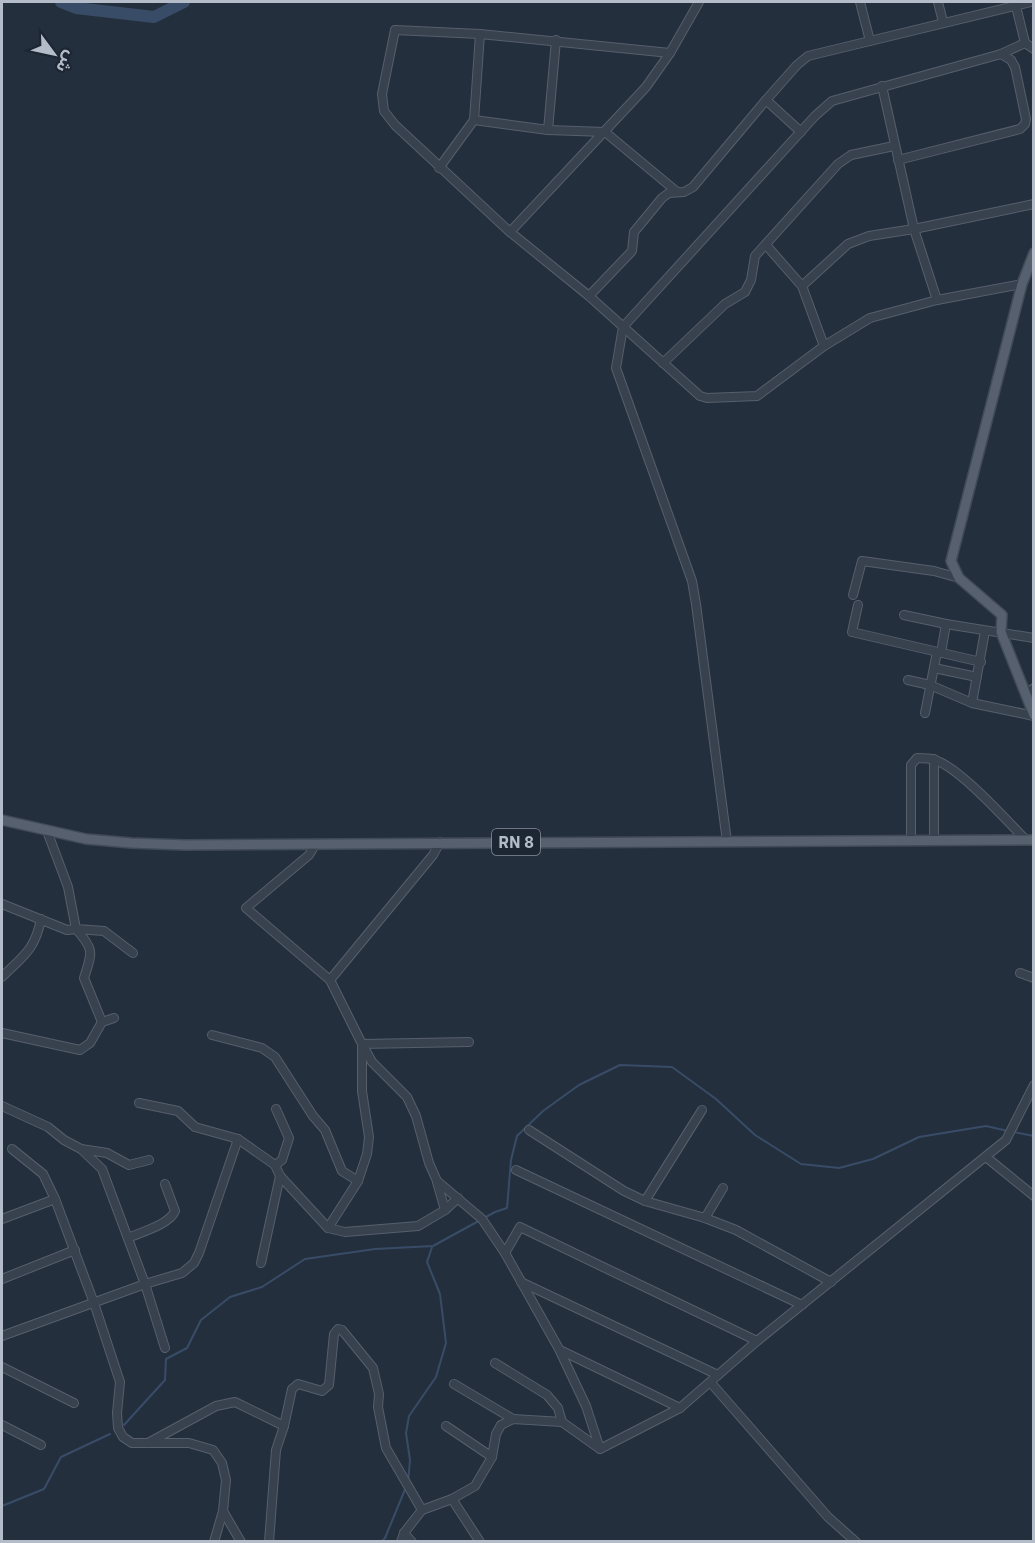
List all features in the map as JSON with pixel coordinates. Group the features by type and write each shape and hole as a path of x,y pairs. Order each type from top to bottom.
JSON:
{"main road":[{"path":"1034,253 1022,284 951,561 958,578 1002,615 1001,632 1029,691 1034,715"},
{"name":"RN 8","path":"2,820 86,839 131,843 1030,840"}],"street":[{"path":"510,232 646,87 670,53 699,2"},
{"path":"860,2 870,41"},
{"path":"938,2 943,22"},
{"path":"474,120 548,130 605,132 671,190 684,192 693,187 766,100 808,56 1016,3 1031,2"},
{"path":"1016,3 1025,43 1034,50"},
{"path":"670,53 556,40 395,30 382,94 384,111 395,125 439,168 510,232 589,296 700,396 707,398 753,397 764,393 824,346 870,318 938,300 1022,284"},
{"path":"439,168 474,120 480,34"},
{"path":"548,130 556,40"},
{"path":"727,842 692,580 616,368 623,327 815,116 832,101 1001,54 1025,43"},
{"path":"898,160 1020,129 1025,124 1026,119 1014,67 1011,60 1001,54"},
{"path":"882,86 914,229 938,300"},
{"path":"766,100 801,132"},
{"path":"663,363 725,304 745,292 751,280 754,256 845,158 894,146"},
{"path":"589,296 632,250 634,232 671,190"},
{"path":"802,286 848,244 869,236 1034,204"},
{"path":"766,245 802,286 824,346"},
{"path":"853,595 862,561 958,578"},
{"path":"858,605 852,632 981,662"},
{"path":"904,615 984,631 1034,638"},
{"path":"925,712 946,624"},
{"path":"972,703 981,662 984,631"},
{"path":"934,668 977,677"},
{"path":"908,680 930,685 972,703 1034,715"},
{"path":"911,840 911,765 917,758 934,759 960,776 1030,840"},
{"path":"934,759 934,840"},
{"path":"47,831 68,887 76,929 87,941 92,954 84,978 102,1022"},
{"path":"330,980 433,855 440,842"},
{"path":"316,843 309,855 246,908 330,980 372,1062 406,1097 416,1116 444,1210"},
{"path":"2,904 67,930 104,931 133,953"},
{"path":"2,977 32,948 38,936 41,919"},
{"path":"1020,973 1034,978"},
{"path":"2,1034 80,1050 90,1043 102,1022 114,1018"},
{"path":"212,1035 262,1047 275,1058 312,1116 326,1130 342,1171 358,1181"},
{"path":"362,1044 469,1042"},
{"path":"328,1228 358,1181 367,1154 369,1137 362,1091 362,1044"},
{"path":"600,1449 680,1408 757,1341 986,1157 1006,1140 1034,1085"},
{"path":"139,1103 178,1111 195,1127 238,1139 275,1165 280,1176 328,1228 345,1232 418,1226 444,1210 458,1198"},
{"path":"2,1106 48,1127 81,1149 102,1169 145,1284 165,1348"},
{"path":"275,1165 282,1160 289,1138 276,1109"},
{"path":"645,1201 702,1110"},
{"path":"529,1130 624,1191 645,1201 705,1218 736,1230 831,1282"},
{"path":"2,1336 182,1272 194,1263 238,1139"},
{"path":"12,1149 43,1173 75,1250 120,1382 117,1413 118,1428 123,1437 132,1443 189,1443 213,1450 222,1462 226,1480 223,1511 214,1542"},
{"path":"81,1149 107,1153 129,1165 149,1160"},
{"path":"986,1157 1034,1196"},
{"path":"516,1170 802,1305"},
{"path":"261,1263 280,1176"},
{"path":"437,1181 482,1219 505,1253 559,1349 586,1406 600,1449"},
{"path":"128,1238 173,1215 175,1211 165,1184"},
{"path":"705,1218 723,1188"},
{"path":"2,1219 55,1199"},
{"path":"505,1253 520,1227 757,1341"},
{"path":"2,1279 75,1250"},
{"path":"521,1282 718,1375"},
{"path":"269,1542 276,1450 292,1389 298,1384 322,1391 328,1384 334,1334 338,1329 342,1330 373,1368 386,1448 422,1510"},
{"path":"559,1349 680,1408"},
{"path":"495,1363 548,1395 558,1408 562,1422"},
{"path":"2,1367 74,1403"},
{"path":"711,1383 828,1517 856,1542"},
{"path":"454,1384 513,1419 562,1422 600,1449"},
{"path":"147,1444 216,1406 235,1402 284,1426"},
{"path":"412,1542 403,1537 422,1510 452,1499 475,1486 492,1457 496,1434 501,1425 513,1419"},
{"path":"2,1425 41,1445"},
{"path":"446,1426 492,1457"},
{"path":"452,1499 480,1542"},
{"path":"223,1511 241,1542"}],"waterway":[{"path":"61,2 76,8 154,17 184,2"},
{"path":"124,1425 165,1380 166,1359 187,1348 201,1320 230,1297 262,1287 305,1259 375,1249 433,1246 495,1212 507,1208 511,1160 517,1136 543,1111 579,1085 620,1065 672,1067 716,1099 755,1135 801,1164 839,1168 873,1159 919,1137 986,1126 1008,1131"},
{"path":"1014,1132 1034,1136"},
{"path":"408,1482 410,1460 406,1433 409,1416 436,1377 446,1343 440,1294 427,1262 432,1247"},
{"path":"2,1506 44,1489 61,1457 110,1434"},
{"path":"381,1542 385,1538 406,1487"}]}
